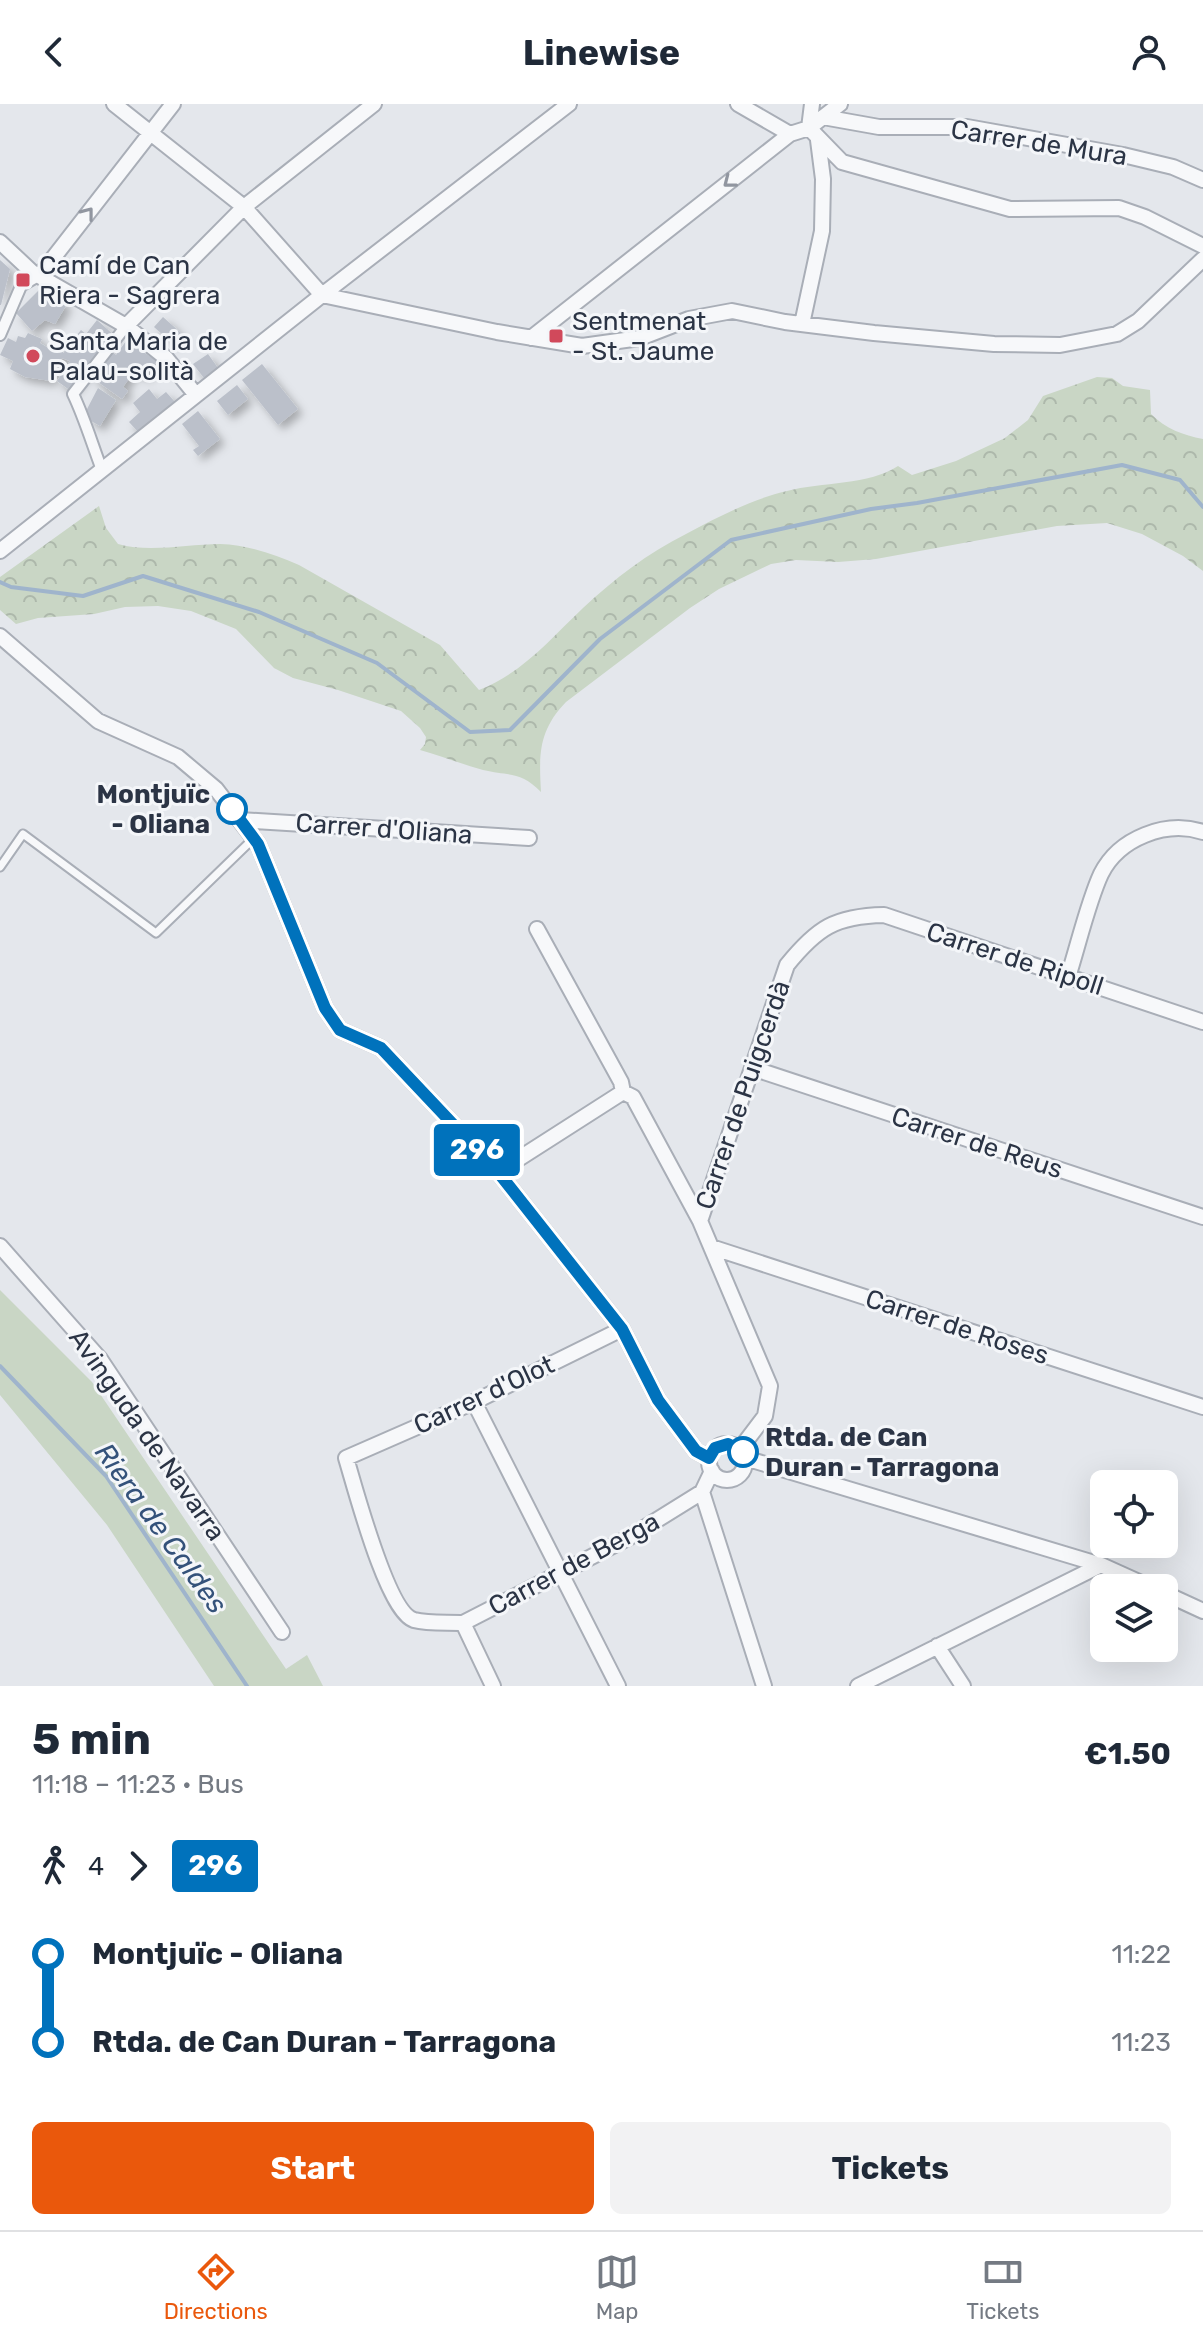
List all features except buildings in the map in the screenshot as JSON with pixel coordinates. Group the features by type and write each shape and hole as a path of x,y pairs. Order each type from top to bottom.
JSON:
{"street":[{"path":"114,104 244,207 322,295 582,346 640,338 689,319 732,311 802,324 994,344 1060,345 1117,334 1128,328 1203,259"},
{"path":"0,335 21,286 40,275 173,104"},
{"path":"102,470 91,441 90,429 73,394 126,326 244,207 374,104"},
{"path":"0,551 569,104"},
{"path":"738,104 790,134 813,134 842,162 1010,209 1119,208 1145,217 1203,246"},
{"path":"802,324 822,231 823,179 813,134 812,104"},
{"path":"813,134 823,117 840,104"},
{"name":"Carrer de Mura","path":"823,117 879,127 967,127 1123,155 1173,167 1203,180"},
{"path":"531,338 790,134"},
{"path":"0,242 26,268 126,326 166,358 196,395"},
{"path":"0,636 98,721 178,757 216,789 254,838 325,1008 340,1030 381,1048 498,1172 622,1329 658,1400 696,1451 724,1480 736,1477 744,1468 742,1453"},
{"name":"Carrer d'Oliana","path":"240,820 529,838"},
{"path":"1068,977 1101,874 1113,857 1133,840 1154,830 1190,827 1203,832"},
{"name":"Carrer de Ripoll","path":"826,927 855,916 884,915 1203,1022"},
{"name":"Carrer de Puigcerdà","path":"742,1453 765,1416 770,1386 700,1221 787,965 807,939 826,927"},
{"path":"537,929 621,1082 623,1092"},
{"name":"Carrer de Reus","path":"752,1068 1203,1217"},
{"path":"498,1172 623,1092"},
{"path":"623,1092 633,1097 700,1221"},
{"name":"Avinguda de Navarra","path":"0,1246 100,1359 282,1632"},
{"name":"Carrer de Roses","path":"711,1247 1203,1407"},
{"name":"Carrer d'Olot","path":"463,1623 412,1620 398,1607 376,1555 346,1458 474,1402 622,1329"},
{"path":"474,1402 618,1686"},
{"path":"764,1686 702,1492 715,1448 721,1445 728,1444 742,1453 1101,1565 1121,1574"},
{"name":"Carrer de Berga","path":"493,1686 463,1623 628,1538 702,1492"},
{"path":"858,1686 1101,1565"},
{"path":"1178,1599 1203,1611"},
{"path":"937,1646 963,1686"}],"lane":[{"path":"0,867 23,834 156,933 254,838"}],"green space":[{"path":"1097,377 1112,378 1123,386 1150,390 1151,414 1175,431 1203,439 1203,571 1183,556 1142,534 1107,523 1057,526 876,559 838,562 796,560 771,564 719,589 690,608 566,702 545,733 540,766 541,792 520,777 483,770 420,750 426,737 401,711 293,678 274,668 236,629 191,611 158,606 125,607 94,614 38,618 16,624 0,610 0,577 99,506 106,528 118,544 156,548 207,544 240,546 299,565 440,645 479,690 523,664 632,567 710,521 774,494 874,477 898,466 912,475 956,461 1005,438 1028,420 1043,396"},
{"path":"0,1290 92,1382 286,1669 307,1655 323,1686 214,1686 107,1525 0,1395"}],"waterway":[{"path":"0,582 11,587 83,596 143,576 259,612 377,663 470,732 510,730 600,639 731,540 871,509 1122,465 1180,480 1203,507"},
{"name":"Riera de Caldes","path":"0,1366 106,1476 247,1686"}],"bus line":[{"name":"296","path":"232,809 258,844 325,1008 340,1030 381,1048 498,1172 622,1329 658,1400 696,1451 709,1458 715,1448 728,1444 735,1445 743,1452"}],"place":[{"name":"Camí de Can Riera - Sagrera","path":"23,280"},
{"name":"Sentmenat - St. Jaume","path":"556,336"},
{"name":"Santa Maria de Palau-solità","path":"33,356"},
{"name":"Montjuïc - Oliana","path":"232,809"},
{"name":"Rtda. de Can Duran - Tarragona","path":"743,1452"}]}
